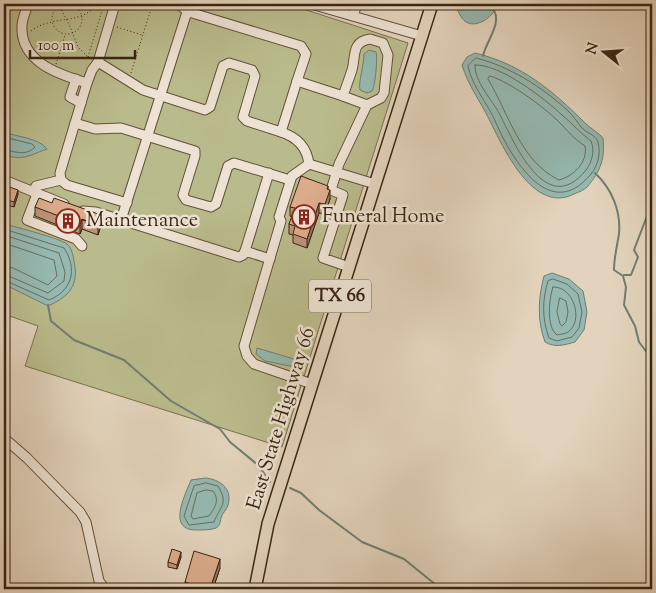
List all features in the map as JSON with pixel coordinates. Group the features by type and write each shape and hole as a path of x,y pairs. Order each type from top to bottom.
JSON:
{"main road":[{"name":"East State Highway 66","path":"255,589 268,524 432,4"}],"street":[{"path":"28,4 22,25 22,35 33,56 54,72 88,83"},
{"path":"116,4 98,62 92,70 81,103 60,173 61,180 67,185 127,204"},
{"path":"152,4 157,4"},
{"path":"178,4 189,12 301,46 306,54 281,132"},
{"path":"311,4 422,36"},
{"path":"353,16 357,4"},
{"path":"121,220 186,15 189,12"},
{"path":"343,96 352,69 355,50 364,40 374,40 383,44 388,54 385,68 386,85 380,98 367,106 336,172 331,190 343,194 323,258 349,267"},
{"path":"98,62 143,90 205,110 210,107 223,66 229,63 252,70 255,76 243,117 246,121 290,135 299,142 308,156 309,164"},
{"path":"76,79 70,97 81,103"},
{"path":"298,81 367,106"},
{"path":"75,123 95,129 121,128 195,151 184,195 186,200 211,208 216,204 228,166 234,163 290,180"},
{"path":"309,164 375,184"},
{"path":"309,164 292,176 290,180 278,217 281,221 244,346 247,356 254,364 312,384"},
{"path":"4,180 89,213 96,212 238,257 243,255 245,251 269,173"},
{"path":"61,180 36,186 27,220 76,239 82,246"},
{"path":"245,251 270,259"},
{"path":"4,438 27,458 80,512 86,522 99,582 104,589"}],"path":[{"path":"58,4 67,19 78,47 88,58 98,62"},
{"path":"22,35 52,20 82,16 97,4"},
{"path":"88,58 104,4"},
{"path":"128,81 152,4"},
{"path":"60,6 73,6 82,16 80,27 72,34 65,34 55,28 52,20 55,10 60,6"},
{"path":"109,24 143,35"},
{"path":"54,72 65,34"}],"green space":[{"path":"4,4 288,4 408,43 282,447 25,366 38,326 4,314"}],"water":[{"path":"455,4 498,4 485,20 471,24 464,20"},
{"path":"369,50 376,52 377,55 373,89 367,93 360,90 360,87 364,54"},
{"path":"475,53 507,64 535,80 548,89 603,138 603,152 599,170 586,188 559,198 545,195 533,187 521,175 502,145 462,65 467,57"},
{"path":"4,132 39,142 47,149 21,158 4,154"},
{"path":"4,224 47,236 69,246 73,257 75,277 74,283 67,294 48,306 4,284"},
{"path":"552,273 569,279 583,291 587,312 584,330 575,342 563,345 552,345 545,342 542,334 539,309 542,285 544,276"},
{"path":"257,348 294,359 295,367 265,361 256,354"},
{"path":"205,478 220,482 227,489 229,499 227,507 216,528 204,530 188,529 182,525 180,519 182,504 191,480"}],"building":[{"name":"Funeral Home","path":"301,176 328,186 327,189 330,190 325,204 319,203 307,239 293,234 295,226 289,224 295,208 290,207"},
{"path":"4,185 18,190 14,202 4,199"},
{"path":"39,198 52,203 54,198 101,215 98,225 82,219 80,224 35,207"},
{"path":"172,549 181,552 177,565 168,562"},
{"path":"194,551 220,559 210,589 185,582"}],"waterway":[{"path":"483,56 495,26 496,14 493,9"},
{"path":"595,173 611,193 617,209 619,234 614,270 623,276 626,287 624,305 635,326 639,342 652,359"},
{"path":"624,275 631,275 638,257 634,250 647,216 652,210"},
{"path":"48,305 51,321 74,340 124,360 171,401 220,429 230,442 258,465 270,482"},
{"path":"290,488 301,493 319,510 362,542 404,559 441,589"}],"place":[{"name":"Funeral Home","path":"304,217"},
{"name":"Maintenance","path":"68,221"}]}
